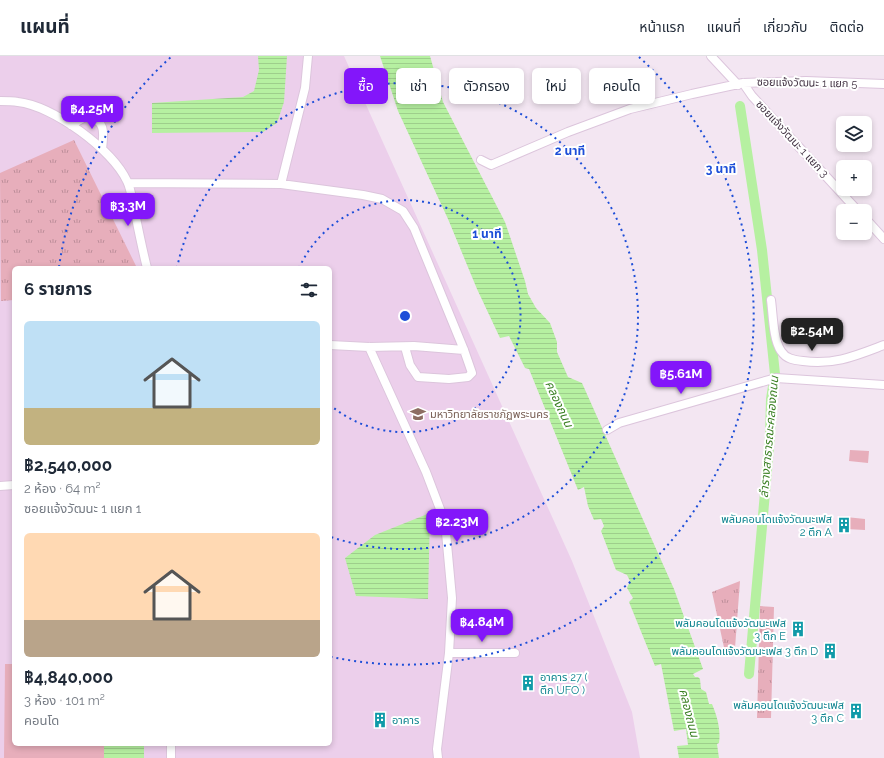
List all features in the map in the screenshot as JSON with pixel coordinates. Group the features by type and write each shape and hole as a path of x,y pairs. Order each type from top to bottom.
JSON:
{"street":[{"path":"281,184 305,88 308,56"},
{"name":"ซอยแจ้งวัฒนะ 1 แยก 3","path":"711,56 741,84 852,204"},
{"name":"ซอยแจ้งวัฒนะ 1 แยก 5","path":"481,160 490,165 568,132 630,110 692,94 741,84 806,81 884,84"},
{"path":"0,101 19,102 35,106 51,114 82,132 102,149 120,168 128,183 146,266"},
{"path":"71,126 87,116 98,121 104,134 102,149"},
{"path":"128,183 281,184 382,199 403,211 414,228 464,350 472,373 471,376 449,379 418,377 410,365 405,347"},
{"path":"872,226 884,239"},
{"path":"771,300 778,344 785,356 794,360 818,363 830,362 845,359 884,345"},
{"path":"332,345 464,350"},
{"path":"370,347 426,472 445,522 452,598 449,653 437,749 438,758"},
{"path":"607,430 619,423 776,378 884,385"},
{"path":"0,486 12,485"},
{"path":"449,653 515,653"},
{"path":"171,746 171,758"}],"shaded area":[{"name":"มหาวิทยาลัยราชภัฏพระนคร","path":"0,56 344,56 349,68 344,68 344,104 366,104 572,561 632,712 640,758 0,758"}],"green space":[{"path":"74,140 136,266 12,266 12,300 1,301 0,173"},
{"path":"850,450 869,451 868,463 849,461"},
{"path":"846,517 865,519 865,530 846,529"},
{"path":"740,581 735,648 725,652 712,592"},
{"path":"760,606 774,607 771,718 757,718"},
{"path":"5,664 12,664 12,746 104,746 104,758 4,758"}],"water":[{"path":"258,56 287,56 284,102 277,123 263,132 152,133 152,103 243,97 254,91 259,70"},
{"name":"คลองถนน","path":"380,56 430,56 433,68 396,68 396,104 441,104 441,95 443,102 505,222 528,294 536,308 550,323 557,342 557,352 568,377 582,383 674,589 703,669 693,674 695,677 700,679 701,689 706,692 709,704 712,704 717,718 719,728 719,743 717,744 719,758 679,758 677,746 688,745 686,729 674,731 661,664 655,666 629,602 633,598 627,588 630,581 627,575 616,570 601,531 604,526 601,519 594,520 588,506 584,487 578,490 529,369 525,368 509,336 500,338 477,289 448,219 398,111 388,80 388,68 384,68"},
{"path":"430,513 428,599 356,596 345,558 375,535"},
{"path":"104,746 144,746 144,758 104,758"}],"waterway":[{"name":"ลำรางสาธารณะคลองถนน","path":"740,106 762,250 775,374 771,399 770,436 749,674"}],"place":[{"name":"มหาวิทยาลัยราชภัฏพระนคร","path":"418,414"},
{"name":"พลัมคอนโดแจ้งวัฒนะเฟส 2 ตึก A","path":"844,525"},
{"name":"พลัมคอนโดแจ้งวัฒนะเฟส 3 ตึก E","path":"798,629"},
{"name":"พลัมคอนโดแจ้งวัฒนะเฟส 3 ตึก D","path":"830,651"},
{"name":"อาคาร 27 ( ตึก UFO )","path":"528,683"},
{"name":"พลัมคอนโดแจ้งวัฒนะเฟส 3 ตึก C","path":"856,711"},
{"name":"อาคาร","path":"380,720"}]}
